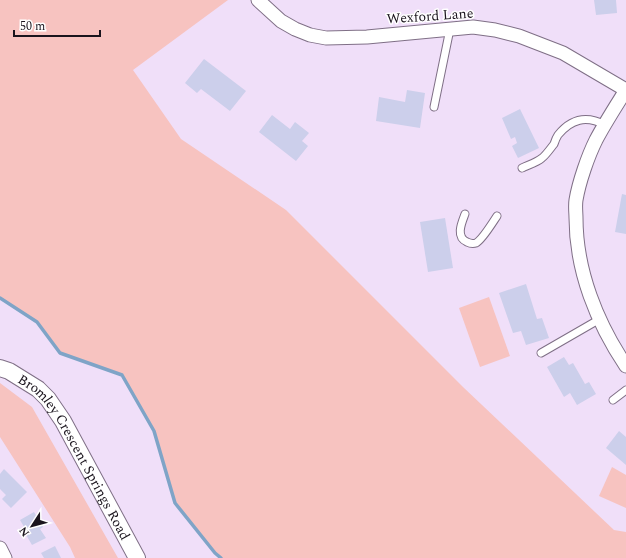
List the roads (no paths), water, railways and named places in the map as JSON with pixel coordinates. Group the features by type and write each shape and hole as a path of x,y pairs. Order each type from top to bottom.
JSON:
{"street":[{"name":"Wexford Lane","path":"258,0 281,21 294,29 310,35 326,38 367,37 472,27 495,30 539,42 563,53 626,90"},
{"path":"626,90 593,147 576,201 578,247 584,274 600,319 614,349 626,366"},
{"name":"Bromley Crescent Springs Road","path":"0,368 9,371 38,388 48,399 63,421 137,558"},
{"path":"0,548 5,558"}],"lane":[{"path":"434,107 450,29"},
{"path":"522,168 541,159 554,143 557,136 578,120 594,120 605,125"},
{"path":"465,214 460,230 462,238 466,242 472,243 478,241 497,216"},
{"path":"541,353 600,319"},
{"path":"613,400 626,390"}],"waterway":[{"path":"0,298 37,322 60,353 122,375 154,431 175,503 215,553 221,558"}]}
